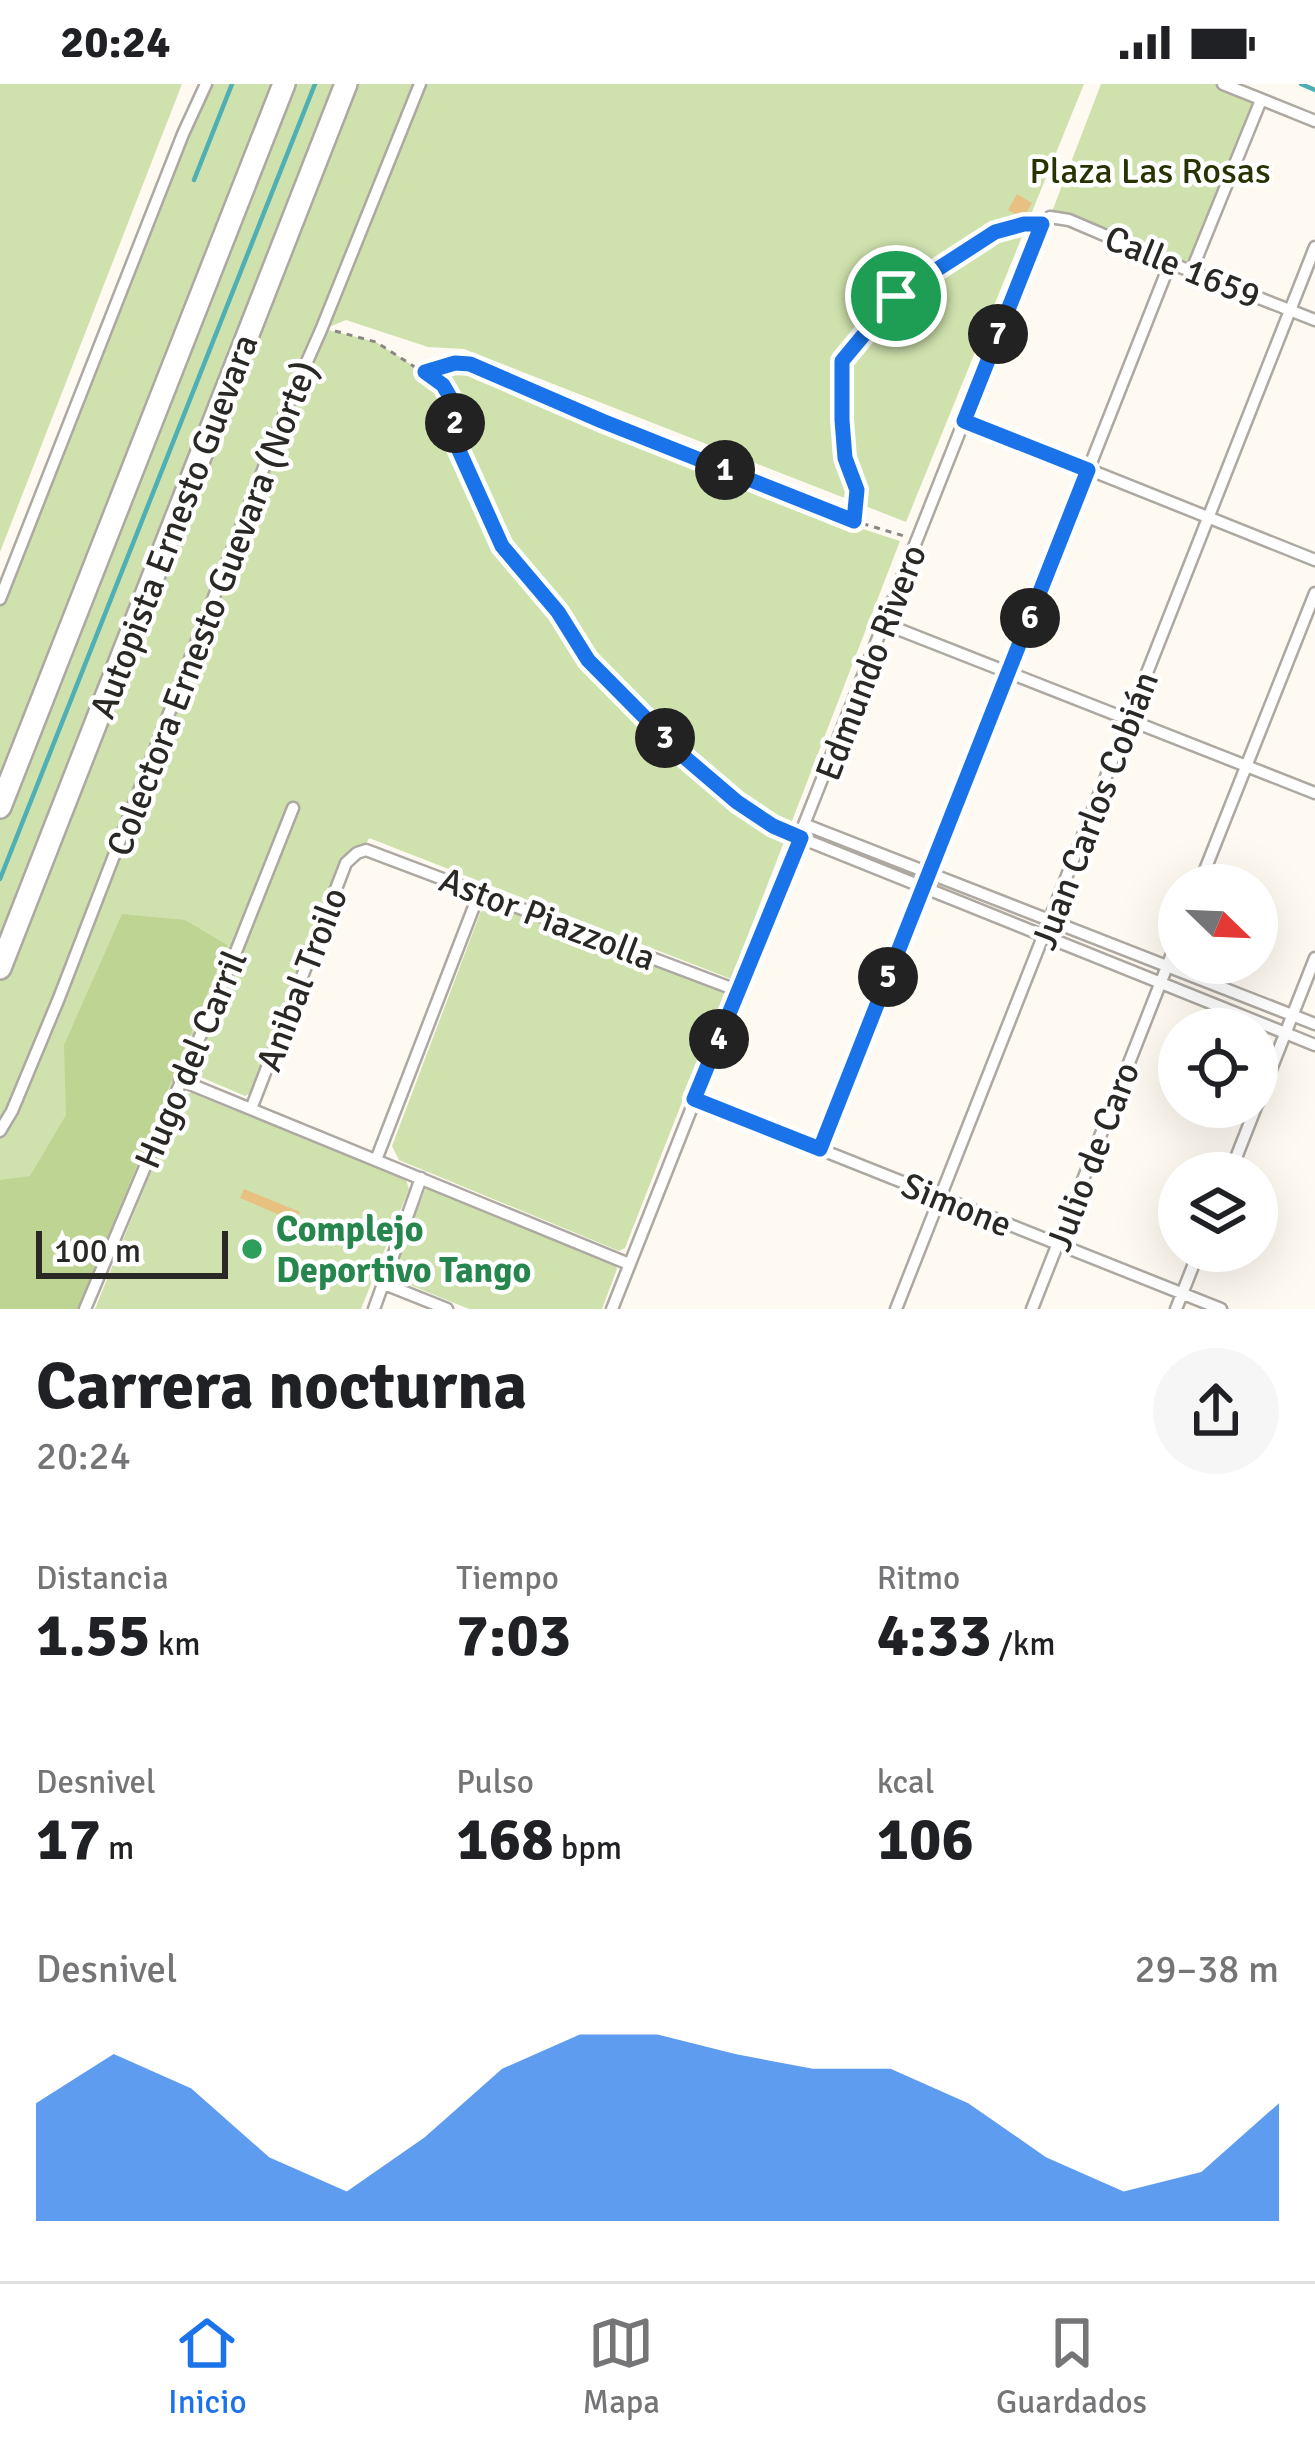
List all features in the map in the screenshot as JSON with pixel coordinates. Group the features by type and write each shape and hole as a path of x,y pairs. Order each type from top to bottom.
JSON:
{"highway":[{"path":"254,160 272,84"},
{"name":"Autopista Ernesto Guevara","path":"0,807 284,84"},
{"name":"Autopista Ernesto Guevara","path":"0,968 346,84"}],"street":[{"path":"0,599 206,84"},
{"name":"Colectora Ernesto Guevara (Norte)","path":"0,1131 59,998 290,400 420,84"},
{"path":"1223,84 1315,121"},
{"path":"1191,272 1261,100"},
{"name":"Calle 1659","path":"1046,220 1069,220 1315,320"},
{"name":"Edmundo Rivero","path":"612,1309 1046,220"},
{"name":"Juan Carlos Cobián","path":"896,1309 1315,247"},
{"path":"820,1149 1170,263"},
{"path":"964,421 1315,560"},
{"path":"1207,864 1315,593"},
{"path":"885,624 1315,793"},
{"name":"Hugo del Carril","path":"85,1309 293,808"},
{"path":"806,825 1158,963"},
{"path":"801,838 1158,982"},
{"name":"Astor Piazzolla","path":"357,853 372,851 739,991"},
{"name":"Anibal Troilo","path":"251,1109 346,862 357,853"},
{"path":"376,1160 480,892"},
{"path":"1278,1053 1315,958"},
{"name":"Julio de Caro","path":"1032,1309 1160,984"},
{"path":"1163,984 1315,1045"},
{"path":"1212,984 1315,1024"},
{"path":"180,1080 629,1264"},
{"name":"Simone","path":"694,1099 1220,1309"},
{"path":"374,1309 422,1178"},
{"path":"1176,1309 1191,1272"},
{"path":"382,1283 448,1309"}],"path":[{"path":"854,521 857,490 845,458 842,361 896,296 995,232 1046,220"},
{"path":"321,330 376,342 443,385 454,404 457,446 502,546 558,612 588,660 682,755 737,802 801,838"},
{"path":"425,372 455,363 470,364 622,429 917,542"}],"green space":[{"path":"0,84 182,84 0,552"},
{"path":"206,84 1084,84 906,522 464,349 428,347 346,320 324,329 376,342 443,385 452,400 452,386 442,377 456,372 474,376 829,518 900,541 731,979 369,838 365,846 346,854 251,1093 245,1096 196,1075 192,1067 239,963 297,811 85,1309 0,1309 0,599"},
{"name":"Plaza Las Rosas","path":"1101,84 1223,84 1261,100 1191,272 1050,217"},
{"path":"494,902 725,992 625,1248 619,1251 399,1160 392,1146 484,903"},
{"path":"122,914 185,920 227,945 78,1309 0,1309 0,1180 30,1176 66,1115 64,1045"},
{"name":"Complejo Deportivo Tango","path":"192,1093 406,1180 409,1189 361,1309 95,1309 182,1094"},
{"path":"426,1188 615,1265 602,1309 469,1309 395,1279 393,1270"}],"building":[{"path":"1017,194 1032,203 1023,218 1008,210"},
{"path":"244,1189 300,1212 296,1222 240,1198"}],"waterway":[{"path":"194,180 232,84"},
{"path":"0,879 315,84"},
{"path":"1301,84 1315,90"}],"place":[{"name":"Complejo Deportivo Tango","path":"252,1249"}],"route":[{"path":"1042,224 964,421 1088,470 820,1149 694,1099 801,838 737,802 682,755 588,660 558,612 502,546 457,446 454,404 443,385 425,372 455,363 470,364 854,521 857,490 845,458 842,361 896,296 995,232 1042,224"}]}
